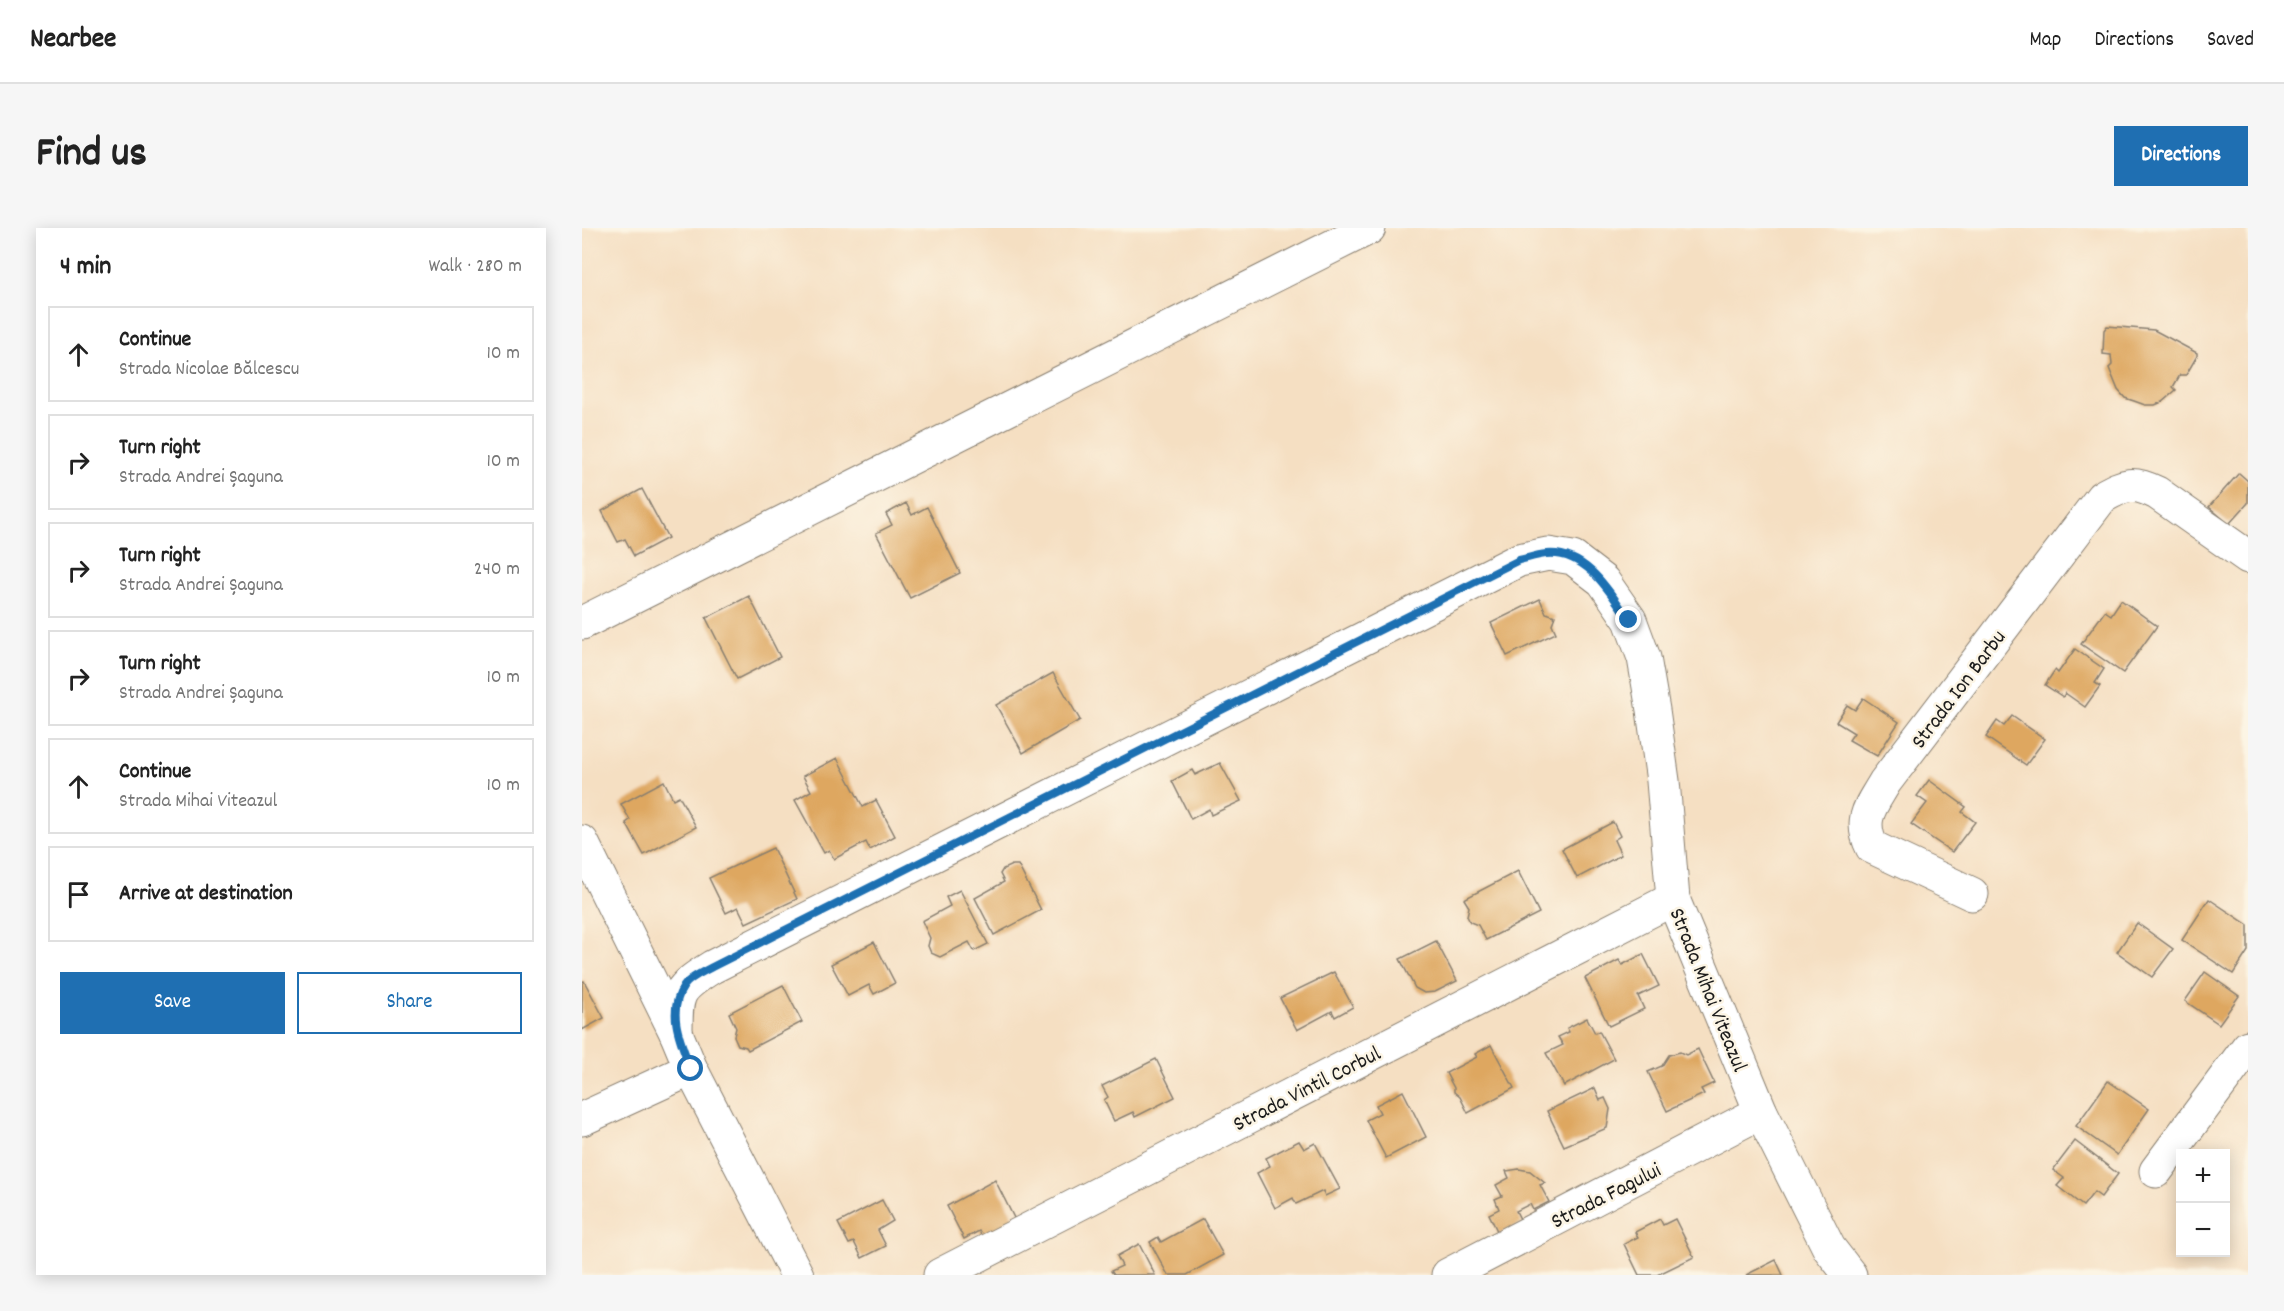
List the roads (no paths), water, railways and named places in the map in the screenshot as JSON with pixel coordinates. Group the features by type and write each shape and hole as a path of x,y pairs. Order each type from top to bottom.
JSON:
{"street":[{"path":"582,623 1369,228"},
{"name":"Strada Ion Barbu","path":"1972,894 1872,847 1866,833 1866,816 1885,782 2102,497 2125,485 2142,486 2157,493 2248,557"},
{"name":"Strada Mihai Viteazul","path":"676,1033 676,1003 685,984 712,967 1519,560 1548,554 1573,558 1603,581 1629,620 1644,658 1663,781 1673,899 1761,1112 1829,1248 1850,1275"},
{"path":"582,842 676,1033 691,1069 797,1275"},
{"name":"Strada Vintil Corbul","path":"940,1275 1673,899"},
{"path":"2156,1171 2248,1047"},
{"path":"582,1119 691,1069"},
{"name":"Strada Fagului","path":"1448,1275 1761,1112"}]}
